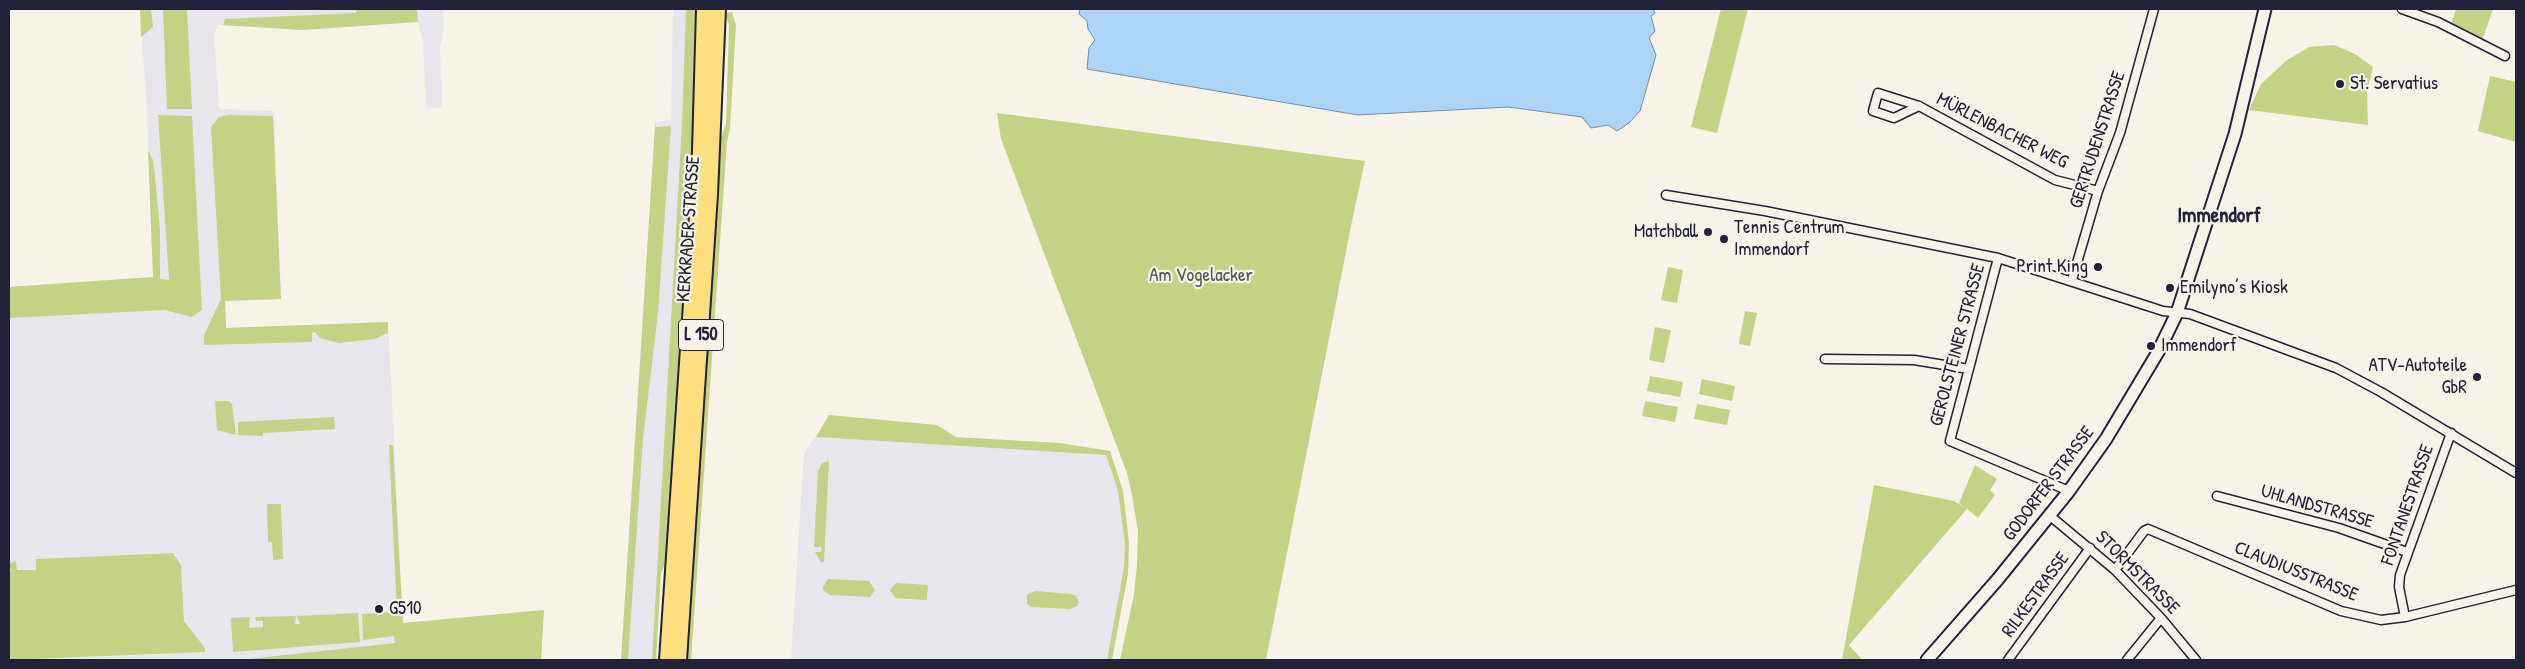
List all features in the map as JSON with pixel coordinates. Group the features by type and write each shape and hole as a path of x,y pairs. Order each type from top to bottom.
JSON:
{"highway":[{"name":"KERKRADER STRASSE","path":"667,660 699,185 704,9"},
{"name":"KERKRADER STRASSE","path":"679,660 710,194 718,9"}],"street":[{"name":"GERTRUDENSTRASSE","path":"2072,280 2098,191 2120,133 2154,9"},
{"name":"GODORFER STRASSE","path":"1927,660 2069,491 2106,439 2158,352 2177,313 2234,134 2265,9"},
{"path":"2402,9 2438,22 2505,56"},
{"name":"MÜRLENBACHER WEG","path":"1919,106 1894,118 1873,111 1878,92 1919,106 2055,180 2098,191"},
{"path":"1666,195 1765,211 1998,258 2072,280 2163,312 2190,314 2336,368 2451,433 2516,473"},
{"name":"GEROLSTEINER STRASSE","path":"1998,258 1950,441 2069,491"},
{"path":"1825,359 1914,360 1969,369"},
{"name":"FONTANESTRASSE","path":"2405,617 2399,587 2400,575 2451,433"},
{"name":"UHLANDSTRASSE","path":"2217,496 2339,528 2408,552"},
{"name":"STORMSTRASSE","path":"2049,515 2115,570 2161,618 2196,660"},
{"name":"CLAUDIUSSTRASSE","path":"2115,570 2144,531 2154,530 2341,611 2381,620 2405,617 2516,590"},
{"name":"RILKESTRASSE","path":"2008,660 2090,548"},
{"path":"2127,660 2161,618"}],"shaded area":[{"path":"140,9 443,9 444,26 440,47 442,107 426,109 423,41 418,22 302,30 218,25 214,33 219,109 274,111 281,299 225,301 226,328 388,322 403,623 544,610 541,660 27,660 205,652 205,648 184,621 181,565 173,553 36,559 37,570 17,570 16,561 9,564 9,287 153,277 147,111"},
{"path":"673,9 686,9 682,122 652,660 621,660 655,123 671,119"},
{"path":"816,437 1106,455 1118,491 1125,544 1124,567 1107,660 791,660 804,452"}],"green space":[{"path":"140,9 151,9 153,27 141,37"},
{"path":"163,9 187,9 192,109 167,109"},
{"path":"357,9 417,9 418,22 302,30 223,25 225,19 356,13"},
{"path":"686,9 698,9 695,106 667,557 661,574 656,660 652,660 682,122"},
{"path":"1721,9 1748,9 1717,133 1691,127"},
{"path":"2456,9 2493,9 2482,41 2451,25"},
{"path":"732,12 736,25 730,129 727,141 691,660 686,660 720,139 726,124 729,25 725,13"},
{"path":"2334,45 2355,54 2373,67 2367,91 2368,125 2249,110 2261,84 2287,60 2309,47"},
{"path":"2490,76 2516,82 2516,142 2478,131"},
{"name":"Am Vogelacker","path":"997,113 1365,161 1266,660 1120,660 1134,594 1137,565 1138,531 1132,495 1127,473 1001,139"},
{"path":"158,115 192,116 202,310 192,317 165,310 9,318 9,287 153,277 148,150 153,160 155,176 160,230 160,279 169,280"},
{"path":"229,115 273,116 281,299 225,301 226,328 388,322 388,333 375,339 339,343 320,338 315,332 312,333 312,342 204,345 204,335 221,299 211,127 219,117"},
{"path":"671,126 658,313 643,439 628,660 621,660 655,127"},
{"path":"1668,267 1683,270 1677,303 1661,300"},
{"path":"1745,311 1757,313 1750,346 1739,344"},
{"path":"1655,327 1671,330 1664,363 1649,360"},
{"path":"1650,376 1683,382 1680,397 1647,391"},
{"path":"1702,379 1735,386 1732,401 1699,394"},
{"path":"215,401 229,401 232,404 236,435 217,430"},
{"path":"1645,401 1678,407 1675,422 1642,416"},
{"path":"1697,404 1730,410 1727,425 1694,419"},
{"path":"829,415 937,425 956,437 1060,443 1110,451 1123,491 1129,543 1128,574 1112,660 1107,660 1124,567 1125,544 1118,491 1106,455 816,437"},
{"path":"334,417 335,429 263,433 263,436 238,435 238,422"},
{"path":"389,445 393,445 403,623 544,610 541,660 240,660 395,643 394,636 363,640 362,614 397,612"},
{"path":"829,461 824,562 821,562 815,552 821,552 822,547 814,547 818,471 822,463"},
{"path":"1975,465 1997,479 1990,490 1995,495 1978,518 1967,509 1849,645 1862,660 1842,660 1874,485 1954,501 1965,508 1959,503"},
{"path":"267,504 281,504 283,559 273,560 272,542 268,542"},
{"path":"173,553 181,565 184,621 205,648 205,652 9,660 9,572 11,571 9,564 16,561 17,570 36,570 36,559"},
{"path":"828,579 869,581 875,590 870,597 830,595 823,590"},
{"path":"896,583 928,585 927,600 895,598 890,590"},
{"path":"1035,591 1071,594 1076,596 1079,602 1077,606 1070,609 1031,607 1027,604 1027,595"},
{"path":"358,613 360,642 233,652 231,618 250,617 249,628 263,627 263,621 256,621 255,617 296,616 295,624 300,624 297,616"}],"water":[{"path":"1080,9 1653,9 1655,13 1651,16 1655,31 1649,38 1656,55 1640,111 1629,123 1617,131 1608,125 1591,128 1582,117 1508,107 1358,115 1087,69 1089,48 1095,40 1088,29 1087,21 1079,14"}],"place":[{"name":"St. Servatius","path":"2340,84"},
{"name":"Matchball","path":"1708,232"},
{"name":"Tennis Centrum Immendorf","path":"1724,239"},
{"name":"Print King","path":"2098,267"},
{"name":"Emilyno’s Kiosk","path":"2170,288"},
{"name":"Immendorf","path":"2151,346"},
{"name":"ATV-Autoteile GbR","path":"2477,377"},
{"name":"G510","path":"379,609"}],"district":[{"name":"Immendorf","path":"2219,216"}]}
